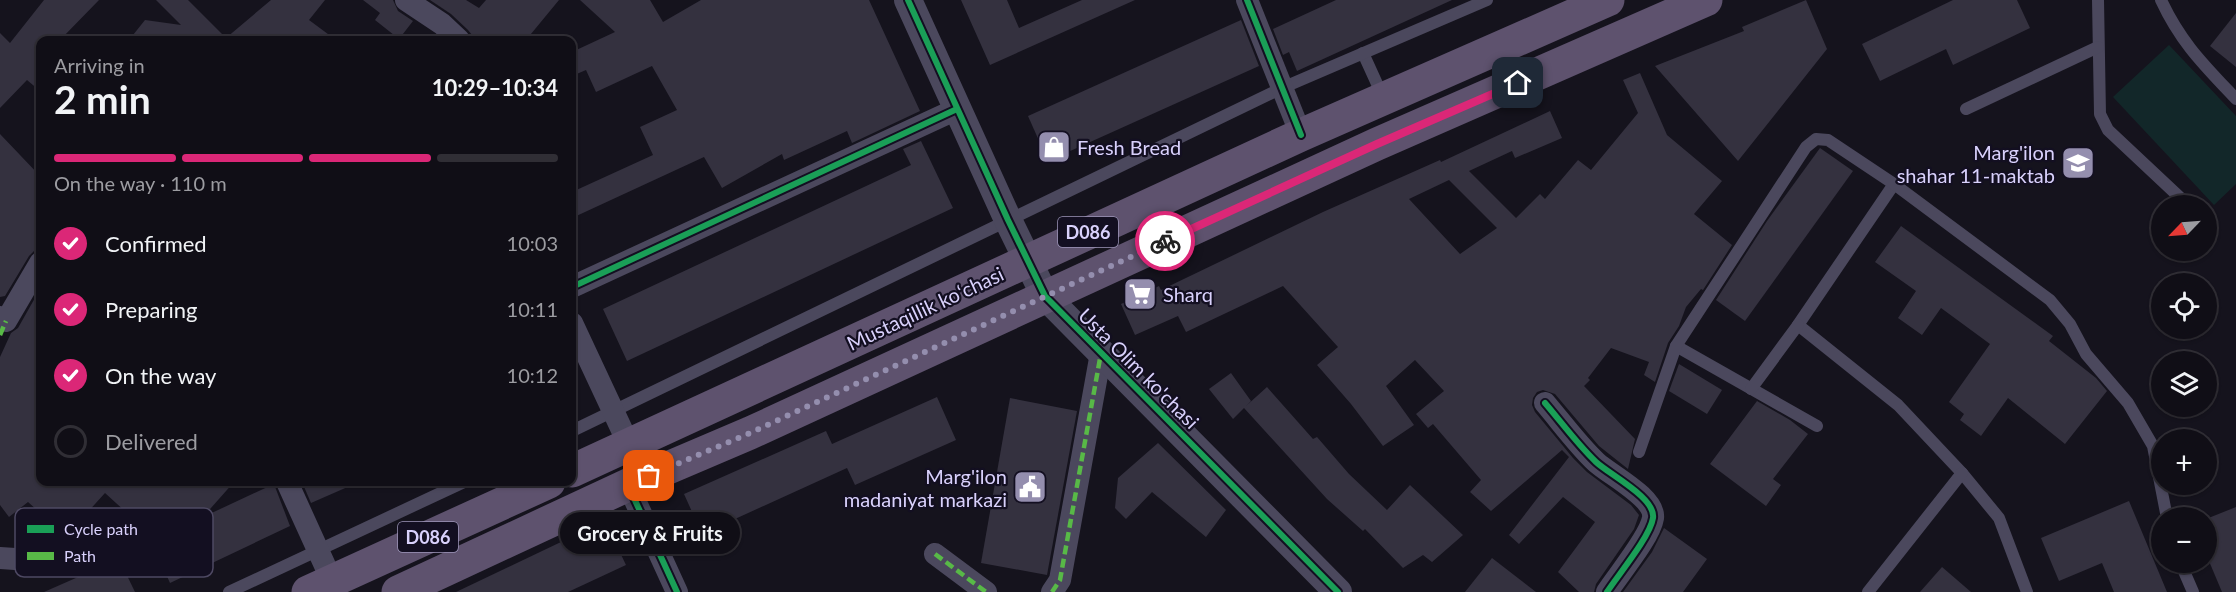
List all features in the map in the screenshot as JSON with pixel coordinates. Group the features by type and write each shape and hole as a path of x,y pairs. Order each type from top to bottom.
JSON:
{"main road":[{"name":"Mustaqillik koʻchasi","path":"576,469 1301,135 1608,0"},
{"name":"D086","path":"1045,296 1377,144 1707,0"},
{"name":"Mustaqillik koʻchasi","path":"403,591 628,485 750,433 1045,296"},
{"name":"D086","path":"320,587 540,486"}],"street":[{"path":"406,0 442,24 455,36"},
{"name":"Usta Olim ko'chasi","path":"908,0 1045,296 1338,592"},
{"path":"1247,0 1301,135"},
{"path":"576,285 957,109"},
{"path":"2,324 36,269"},
{"path":"576,332 629,445"},
{"path":"1052,592 1060,580 1101,353"},
{"path":"1545,403 1595,461 1642,497 1651,508 1653,517 1648,531 1607,592"},
{"path":"628,485 677,592"},
{"path":"289,486 318,550 320,587"},
{"path":"935,554 986,592"}],"lane":[{"path":"576,429 1282,88 1487,0"},
{"path":"2098,0 2100,114 2108,130 2176,195"},
{"path":"2161,0 2171,22 2190,51 2236,99"},
{"path":"1966,109 2098,47"},
{"path":"1363,53 1383,98"},
{"path":"1639,452 1676,346 1806,147 1816,139 1828,140 1894,184 2050,300 2070,324 2086,354 2128,403 2153,446 2165,507"},
{"path":"1751,389 1798,325 1894,184"},
{"path":"1798,325 1898,405 1962,473 1999,518 2026,592"},
{"path":"1676,346 1817,426"},
{"path":"1868,592 1962,473"},
{"path":"229,592 455,486"},
{"path":"2185,573 2193,592"}],"green space":[{"path":"2169,45 2236,116 2236,184 2217,202 2217,195 2205,195 2113,97"}],"building":[{"path":"44,0 99,0 64,36 36,36 36,88 27,80 0,108 0,33 10,43"},
{"path":"156,0 188,0 224,36 132,36 145,20 181,25"},
{"path":"271,0 325,0 309,20 331,36 228,36"},
{"path":"363,0 393,0 398,11 413,21 401,36 395,36 375,20 380,13"},
{"path":"430,0 466,0 479,8 486,0 559,0 529,36 473,36 451,14"},
{"path":"580,0 650,0 663,22 701,0 869,0 920,111 852,143 847,131 784,160 782,154 722,188 704,157 576,216 576,190 653,155 640,127 677,110 652,66 596,92 586,70 576,74 576,50 615,32"},
{"path":"961,0 1007,0 1019,28 1082,0 1135,0 990,65"},
{"path":"1336,0 1452,0 1297,71 1289,52 1283,55 1273,29"},
{"path":"1806,0 1827,49 1738,161 1655,66 1744,31 1742,27"},
{"path":"1953,0 2017,0 2030,28 1953,65 1946,49 1880,81 1862,44"},
{"path":"2236,13 2236,67 2210,46"},
{"path":"1241,20 1259,66 1048,161 1028,116"},
{"path":"1640,73 1667,135 1722,181 1694,214 1732,245 1703,290 1701,289 1686,307 1679,326 1668,343 1655,382 1644,375 1649,362 1611,348 1584,386 1635,439 1628,469 1599,446 1555,394 1543,390 1537,392 1533,398 1532,405 1535,412 1573,458 1587,472 1631,505 1639,515 1634,529 1596,584 1594,592 1579,592 1558,572 1595,522 1563,497 1519,544 1509,535 1569,457 1562,450 1491,511 1470,492 1481,480 1433,424 1428,428 1416,414 1444,391 1415,360 1386,386 1414,425 1383,446 1317,365 1338,347 1283,286 1186,332 1178,316 1135,335 1121,304 1159,286 1161,290 1323,212 1440,160 1441,162 1550,111 1562,138 1515,158 1512,151 1469,171 1516,218 1540,194 1545,199 1578,160 1591,170 1638,113 1623,80","holes":["1449,180 1497,228 1460,254 1409,199"]},
{"path":"0,134 36,172 36,251 29,256 5,296 0,297"},
{"path":"921,141 953,208 627,361 603,309 911,165 903,149"},
{"path":"1820,148 1853,171 1745,321 1716,300 1767,221"},
{"path":"1901,226 2053,336 2049,341 2096,378 2107,391 2065,444 2008,398 1981,436 1960,420 1964,414 1949,402 1990,344 1941,308 1922,335 1898,318 1916,291 1875,262"},
{"path":"36,296 36,486 230,486 211,508 122,508 105,493 91,508 35,508 28,502 20,508 15,508 15,512 9,517 0,505 0,357 11,333 18,328"},
{"path":"1679,364 1722,390 1707,414 1669,391"},
{"path":"1231,373 1251,401 1246,406 1267,387 1313,439 1317,437 1349,474 1387,510 1410,485 1463,535 1432,562 1423,555 1403,568 1365,529 1363,531 1327,499 1244,408 1233,419 1209,389"},
{"path":"937,397 956,440 855,485 847,468 702,534 684,494 826,431 832,444"},
{"name":"Marg'ilon madaniyat markazi","path":"1010,398 1077,411 1047,575 981,563"},
{"path":"1757,401 1790,420 1808,434 1773,479 1781,485 1766,506 1710,464"},
{"path":"1158,443 1226,510 1206,537 1152,492 1126,519 1115,508 1118,478"},
{"path":"270,486 275,486 290,526 213,563 213,512"},
{"path":"304,486 350,486 311,503"},
{"path":"2129,501 2151,554 2151,573 2159,573 2167,592 2114,592 2102,563 2059,581 2041,538"},
{"path":"2236,507 2236,592 2222,592 2214,573 2217,573 2217,515"},
{"path":"605,521 626,565 568,592 456,592"},
{"path":"1664,528 1707,559 1683,592 1623,592 1652,552"},
{"path":"1492,558 1536,592 1465,592"},
{"path":"1942,567 1971,592 1920,592"},
{"path":"78,577 128,577 135,592 44,592"},
{"path":"167,577 183,577 170,583"}],"marked path":[{"path":"0,335 6,321"},
{"path":"1052,592 1060,580 1101,353"},
{"path":"935,554 986,592"}],"cycle path":[{"path":"908,0 1045,296 1338,592"},
{"path":"1247,0 1301,135"},
{"path":"576,285 957,109"},
{"path":"1545,403 1589,455 1631,487 1652,510 1651,526 1607,592"},
{"path":"628,485 677,592"}],"way so far":[{"path":"649,476 750,433 1165,241"}],"place":[{"name":"Fresh Bread","path":"1054,147"},
{"name":"Marg'ilon shahar 11-maktab","path":"2078,163"},
{"name":"Sharq","path":"1140,294"},
{"name":"Grocery & Fruits","path":"649,476"},
{"name":"Marg'ilon madaniyat markazi","path":"1030,487"}],"route":[{"path":"1165,241 1377,144 1518,83"}]}
